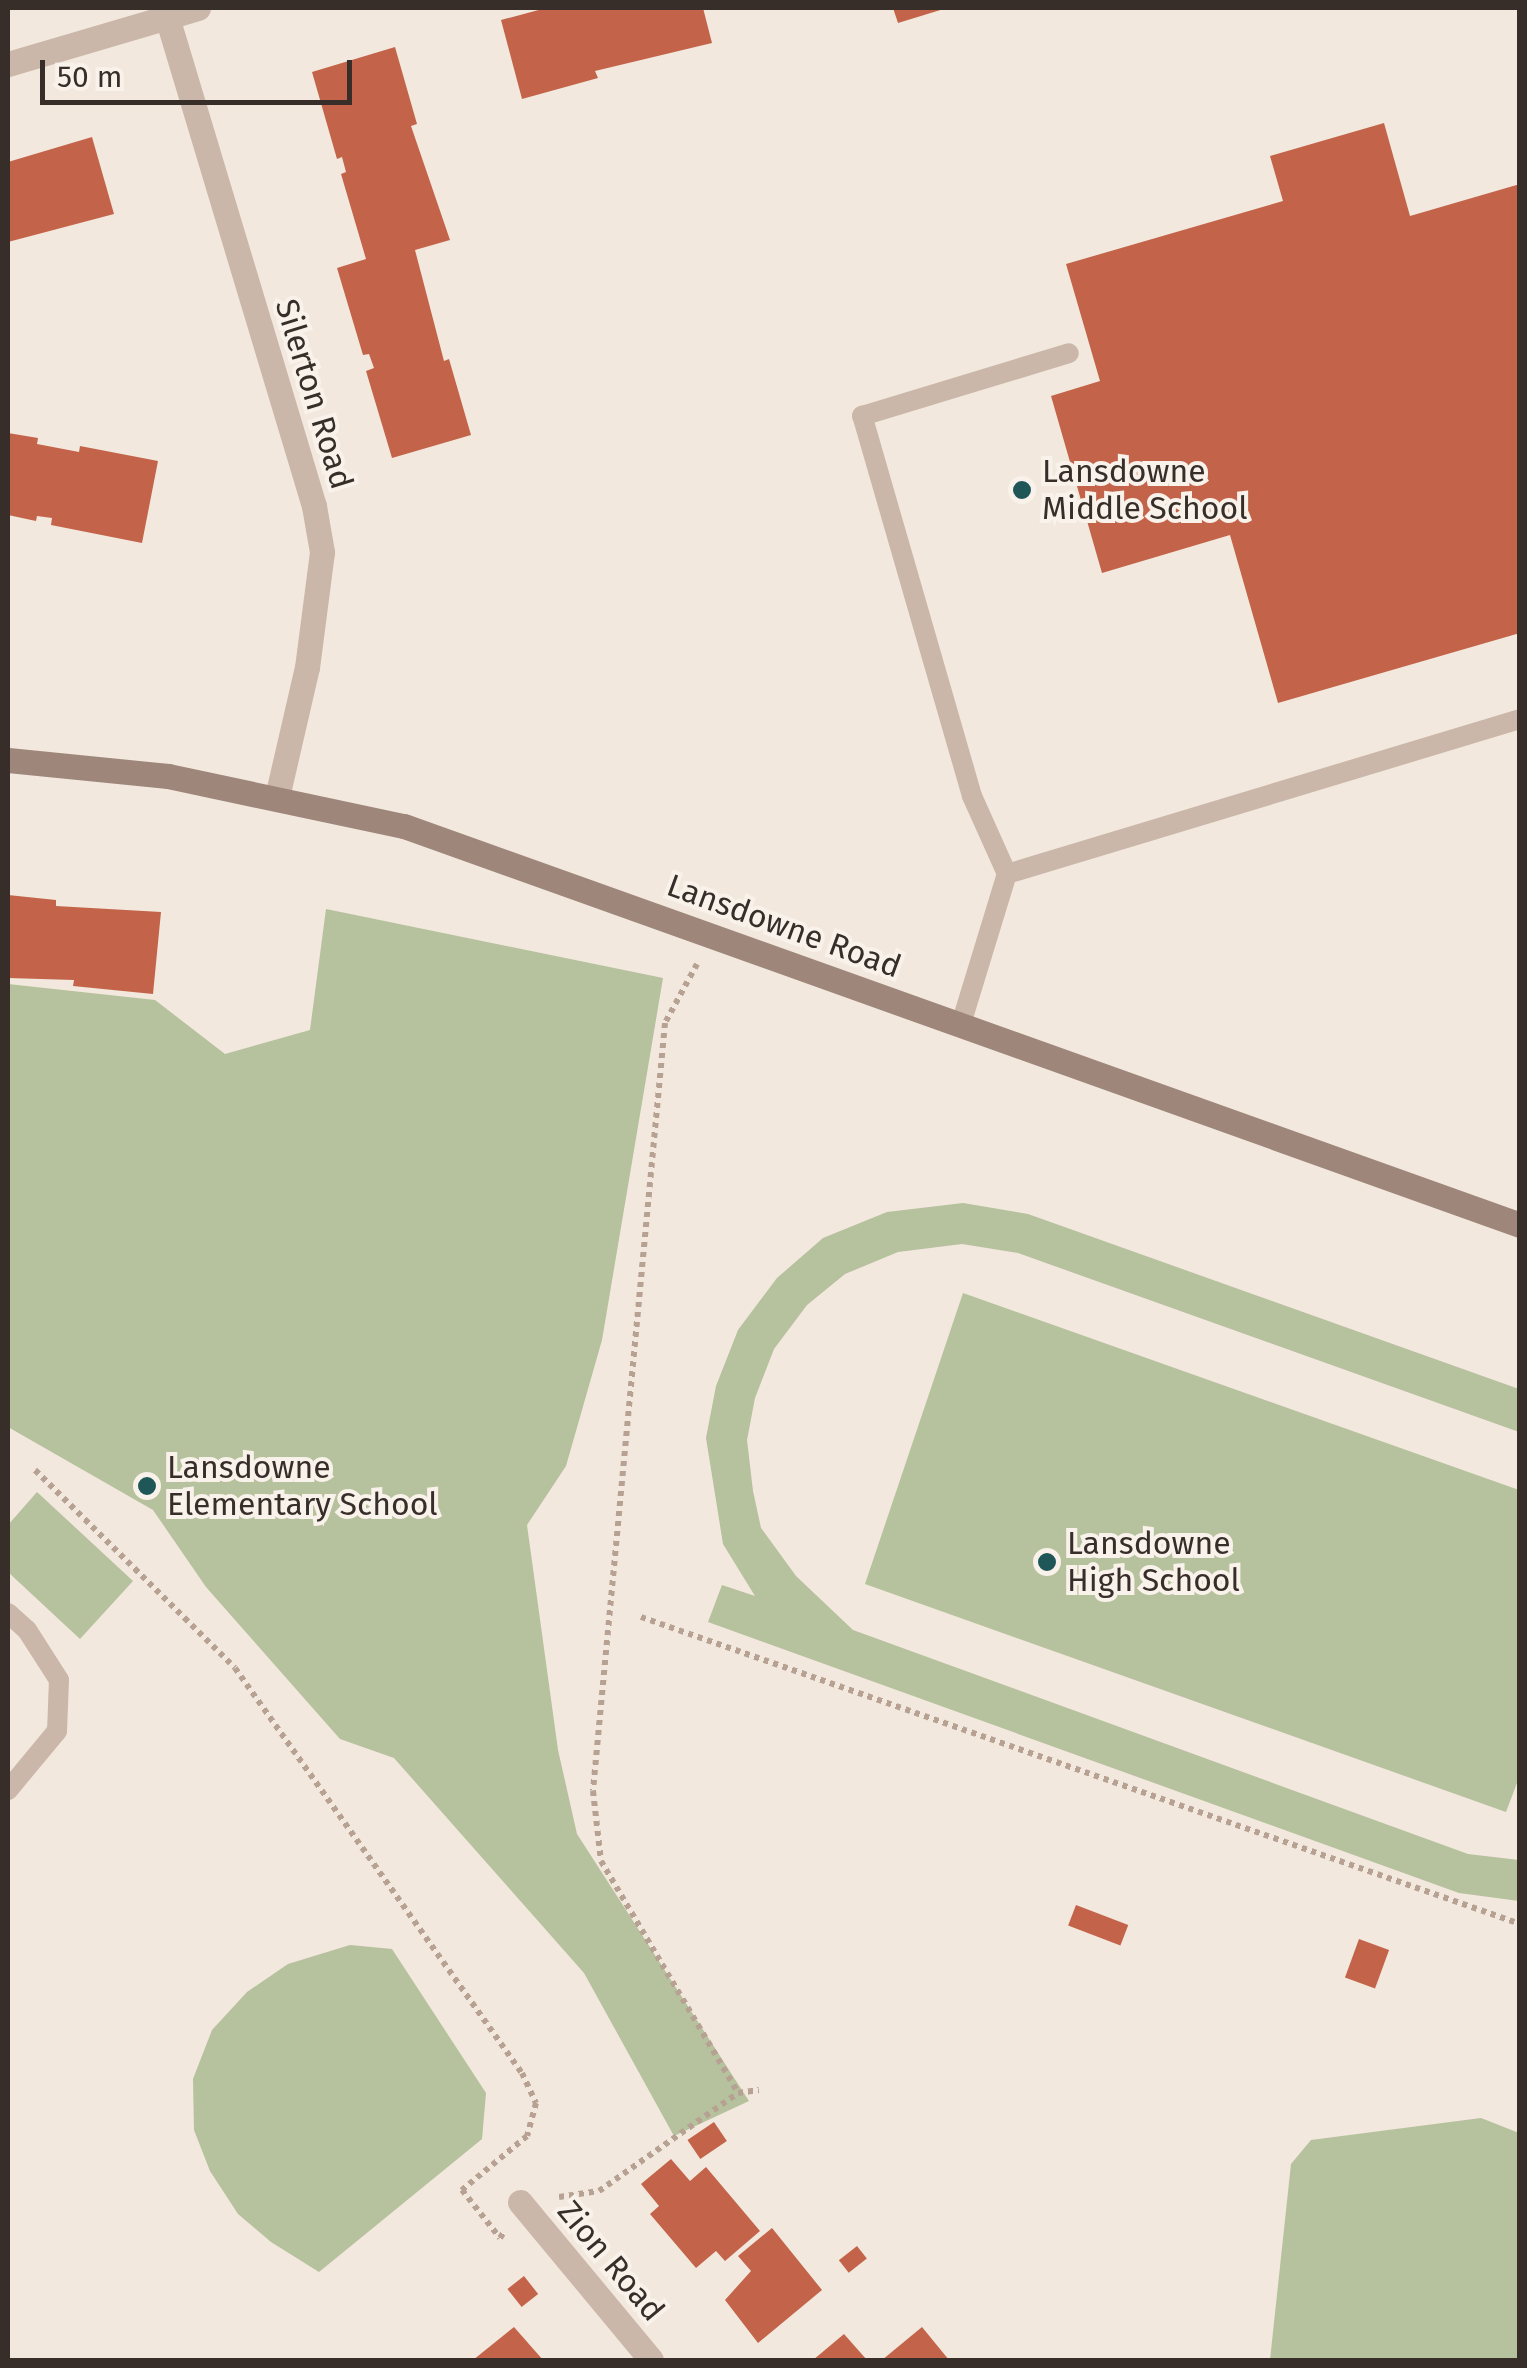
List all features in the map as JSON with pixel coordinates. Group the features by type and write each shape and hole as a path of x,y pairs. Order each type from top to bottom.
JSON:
{"street":[{"path":"8,64 198,8"},
{"name":"Silerton Road","path":"167,17 314,506 322,552 307,667 277,797"},
{"name":"Lansdowne Road","path":"8,760 168,776 404,826 1520,1225"},
{"name":"Zion Road","path":"520,2202 651,2360"}],"lane":[{"path":"960,1024 1007,874 972,796 862,416 1068,352"},
{"path":"1007,874 1520,718"},
{"path":"8,1612 27,1630 58,1680 57,1731 8,1790"}],"path":[{"path":"713,935 665,1023 593,1791 601,1862 738,2093"},
{"path":"35,1470 235,1668 522,2073 536,2103 527,2136 462,2190 500,2238 520,2202 599,2191 738,2093 759,2090"},
{"path":"641,1617 1520,1924"}],"green space":[{"path":"326,909 663,978 602,1340 566,1466 527,1525 558,1750 577,1834 749,2101 674,2136 584,1973 394,1758 340,1739 206,1587 153,1510 8,1427 8,984 155,1000 225,1054 310,1030"},
{"path":"963,1203 1028,1214 1519,1389 1519,1432 1018,1253 962,1244 898,1252 845,1274 807,1305 774,1349 755,1398 747,1440 761,1528 796,1576 853,1630 1468,1854 1519,1860 1519,1901 1459,1893 708,1622 722,1585 755,1596 723,1544 706,1438 716,1386 738,1330 777,1278 823,1238 887,1212"},
{"path":"963,1293 1519,1490 1520,1775 1506,1812 865,1584"},
{"path":"37,1492 133,1581 80,1639 8,1572 8,1525"},
{"path":"350,1945 392,1949 486,2093 482,2139 319,2272 271,2242 238,2214 210,2171 194,2130 193,2079 212,2030 247,1992 288,1964"},
{"path":"1481,2118 1519,2133 1519,2360 1270,2360 1291,2164 1311,2140"}],"building":[{"path":"546,8 703,8 712,43 595,71 598,78 522,99 501,20"},
{"path":"893,8 947,8 898,23"},
{"path":"395,47 417,124 411,126 450,240 415,250 444,361 449,359 471,435 392,458 366,371 374,368 369,354 363,355 337,268 366,259 341,174 346,172 342,157 337,159 312,72"},
{"path":"1384,123 1410,216 1520,184 1520,633 1278,703 1230,535 1102,573 1051,396 1100,381 1066,264 1283,201 1270,156"},
{"path":"92,137 114,214 8,242 8,162"},
{"path":"8,433 38,438 37,444 79,452 80,446 158,461 142,543 51,525 52,518 37,516 36,521 8,515"},
{"path":"8,895 56,900 56,906 161,912 153,994 73,986 74,980 8,978"},
{"path":"1076,1905 1128,1925 1120,1946 1068,1926"},
{"path":"1359,1939 1389,1950 1375,1988 1345,1978"},
{"path":"714,2122 727,2141 700,2159 687,2140"},
{"path":"671,2159 690,2181 706,2167 760,2231 725,2261 716,2251 696,2268 650,2214 659,2206 641,2184"},
{"path":"772,2228 822,2290 758,2343 725,2300 751,2271 738,2256"},
{"path":"857,2246 867,2259 849,2273 839,2260"},
{"path":"524,2276 538,2294 522,2307 507,2289"},
{"path":"514,2327 543,2360 473,2360"},
{"path":"922,2327 949,2360 882,2360"},
{"path":"844,2334 867,2360 813,2360"}],"place":[{"name":"Lansdowne Middle School","path":"1022,490"},
{"name":"Lansdowne Elementary School","path":"147,1486"},
{"name":"Lansdowne High School","path":"1047,1562"}]}
